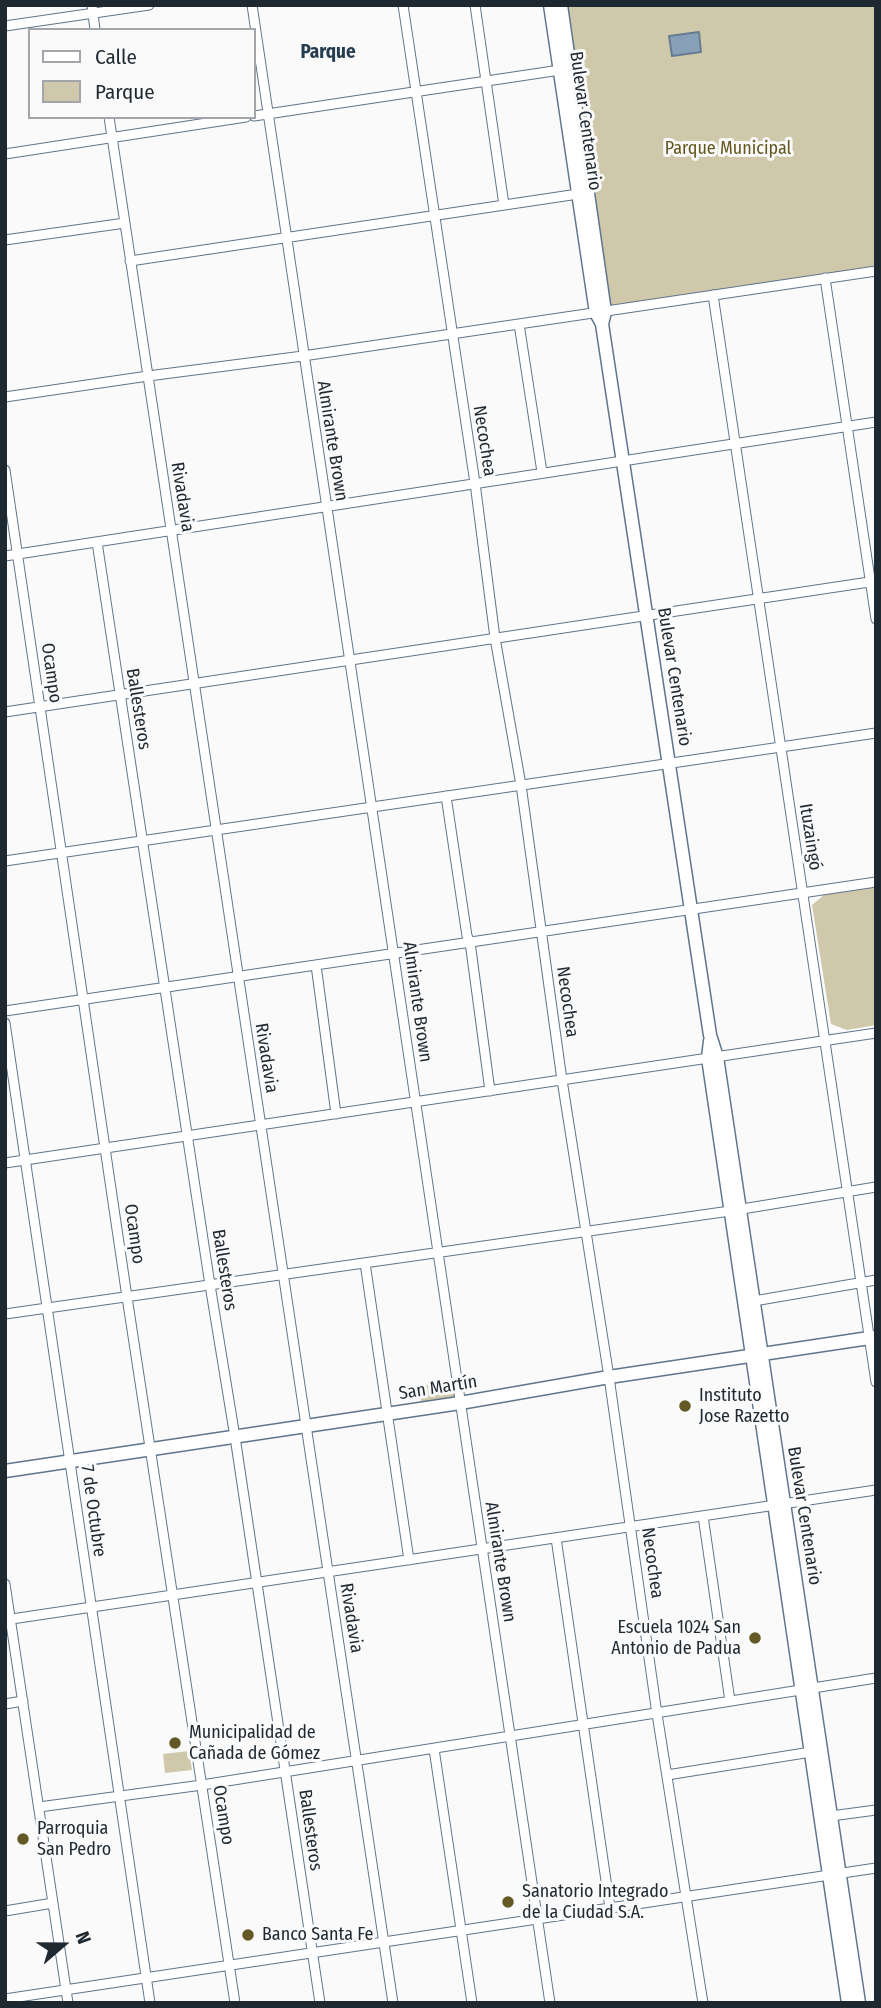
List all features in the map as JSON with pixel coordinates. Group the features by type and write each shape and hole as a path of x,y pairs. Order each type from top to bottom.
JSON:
{"main road":[{"name":"Bulevar Centenario","path":"550,5 578,194 601,316"},
{"name":"Bulevar Centenario","path":"561,5 601,316 807,1689 831,1816 848,2003"},
{"name":"Bulevar Centenario","path":"735,1210 754,1301 757,1355"},
{"name":"San Martín","path":"5,1471 872,1338"},
{"name":"Bulevar Centenario","path":"807,1689 811,1752 859,2003"}],"street":[{"path":"5,26 92,9 149,5"},
{"name":"Almirante Brown","path":"252,5 255,28"},
{"name":"Necochea","path":"403,5 475,483 495,638 521,785 562,1080 703,2003"},
{"path":"475,5 504,205"},
{"path":"92,9 95,28"},
{"name":"Almirante Brown","path":"256,32 550,2003"},
{"path":"256,116 560,70"},
{"name":"Rivadavia","path":"108,119 393,2003"},
{"path":"5,154 233,119"},
{"path":"130,261 578,194"},
{"path":"5,240 125,223"},
{"path":"5,397 519,324 601,316 713,295 876,271"},
{"path":"825,278 873,581 876,619"},
{"name":"Ituzaingó","path":"713,295 847,1193 872,1338 876,1382"},
{"path":"519,324 542,472"},
{"path":"5,556 876,422"},
{"name":"Ocampo","path":"5,470 235,2003"},
{"name":"Ballesteros","path":"97,542 320,2003"},
{"path":"5,712 873,581"},
{"path":"5,861 876,733"},
{"path":"446,796 470,942 490,1091"},
{"path":"5,1011 876,882"},
{"path":"316,965 336,1114"},
{"name":"7 de Octubre","path":"5,1023 150,2003"},
{"path":"5,1163 876,1033"},
{"path":"5,1314 735,1210 876,1187"},
{"path":"365,1263 409,1560"},
{"path":"754,1301 876,1280"},
{"path":"8,1619 876,1490"},
{"path":"704,1516 730,1701"},
{"path":"556,1538 610,1908"},
{"path":"5,1584 8,1619 23,1701 68,2003"},
{"path":"39,1807 202,1785 876,1678"},
{"path":"5,1704 23,1701"},
{"path":"434,1749 472,2003"},
{"path":"667,1775 811,1752"},
{"path":"831,1816 876,1811"},
{"path":"5,1999 876,1868"},
{"path":"5,1911 53,1903"}],"green space":[{"name":"Parque Municipal","path":"561,5 876,5 876,271 605,312"},
{"path":"876,886 876,1025 847,1030 831,1024 812,905 825,894"},
{"path":"457,1380 460,1403 422,1409 419,1386"},
{"path":"189,1751 192,1770 165,1773 163,1754"}],"water":[{"path":"699,32 701,52 672,56 669,36"}],"place":[{"name":"Instituto Jose Razetto","path":"685,1406"},
{"name":"Escuela 1024 San Antonio de Padua","path":"755,1638"},
{"name":"Municipalidad de Cañada de Gómez","path":"175,1743"},
{"name":"Parroquia San Pedro","path":"23,1839"},
{"name":"Sanatorio Integrado de la Ciudad S.A.","path":"508,1902"},
{"name":"Banco Santa Fe","path":"248,1935"}],"district":[{"name":"Parque","path":"328,53"}]}
